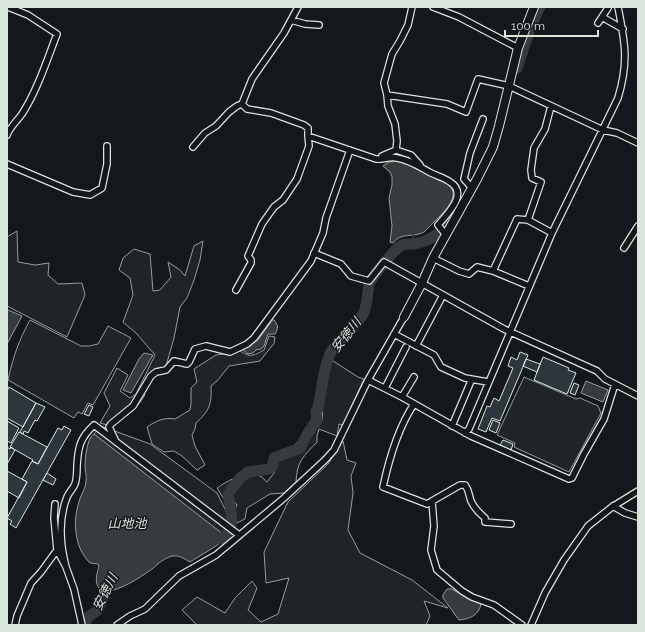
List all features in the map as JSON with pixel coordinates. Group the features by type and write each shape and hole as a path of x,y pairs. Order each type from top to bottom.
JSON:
{"street":[{"path":"7,135 9,130 22,114 41,76 57,34 28,15 8,7"},
{"path":"193,147 205,133 216,126 229,112 242,104 252,79 270,55 298,7"},
{"path":"396,150 397,141 395,124 388,106 384,83 392,54 400,42 408,25 412,7"},
{"path":"433,7 459,17 518,48"},
{"path":"118,625 130,616 145,609 179,576 216,555 315,471 334,450 368,380 404,318 493,147 518,48 534,7"},
{"path":"465,433 469,429 552,233 618,98 626,63 623,29 618,7"},
{"path":"598,23 608,8"},
{"path":"602,16 623,29"},
{"path":"291,20 305,24 319,25"},
{"path":"387,95 447,104 466,112 478,80 509,86 603,130 617,133 638,143"},
{"path":"236,290 251,263 248,256 262,224 274,207 284,200 297,179 309,146 308,128 304,125 271,113 247,109 242,104"},
{"path":"528,220 541,182 532,178 531,170 534,148 545,129 551,106"},
{"path":"472,188 464,179 470,153 483,119"},
{"path":"308,136 380,160 388,157 406,160 451,182 457,189 458,193 456,201 451,210 438,225 446,235"},
{"path":"7,164 73,192 90,195 102,188 107,164 108,146"},
{"path":"116,442 110,431 110,424 133,406 151,376 156,372 166,370 174,361 187,364 195,349 206,346 230,352 247,344 254,338 301,276 314,253 323,233 326,218 350,150"},
{"path":"376,159 396,150 411,155 421,167"},
{"path":"493,271 517,220 528,220 552,233"},
{"path":"624,248 638,226"},
{"path":"314,253 341,264 350,276 369,281 384,262 510,332 597,370 604,378 638,396"},
{"path":"434,258 458,271 469,274 476,267 493,271 529,286"},
{"path":"416,346 443,295"},
{"path":"394,334 434,355 441,367 465,378 488,382"},
{"path":"385,388 406,347"},
{"path":"402,397 414,377"},
{"path":"368,380 402,397 465,433 569,479 572,478 604,419 615,384"},
{"path":"452,426 471,381"},
{"path":"414,404 408,413 392,452 383,487 427,504 460,485 465,485 476,509 485,518 485,522 511,524"},
{"path":"82,624 61,544 61,525 67,497 75,485 78,448 84,435 94,425 239,535"},
{"path":"531,625 544,593 564,560 588,526 613,506 638,491"},
{"path":"432,501 434,526 431,550 437,570 462,591 472,597 494,605 522,625"},
{"path":"55,504 54,518 57,550 66,567"},
{"path":"613,506 625,513 638,517"},
{"path":"15,625 17,616 31,583 42,572 57,550"}],"shaded area":[{"path":"17,231 18,262 35,265 49,263 48,275 58,284 82,283 85,295 67,337 7,306 7,237"},
{"path":"203,241 200,260 194,280 187,298 180,307 174,338 166,366 151,374 140,388 145,395 129,414 107,425 100,423 110,406 104,393 117,368 128,375 120,391 130,398 136,394 155,355 137,334 123,322 133,295 130,278 119,270 123,258 134,249 150,254 153,291 160,290 171,277 168,262 180,270 185,276 194,246"},
{"path":"30,320 81,346 98,344 108,326 131,338 93,405 88,403 82,414 78,412 74,418 8,380 17,349"},
{"path":"269,336 275,337 274,344 260,361 229,366 211,386 209,407 196,423 192,435 195,446 205,465 197,470 182,456 174,451 164,452 152,444 147,427 160,420 175,419 190,410 191,388 197,382 194,369 216,355 231,353 239,350 249,355 257,354 264,350"},
{"path":"330,359 358,377 364,379 343,425 339,424 337,436 319,429 317,442 299,464 296,482 284,493 270,494 247,508 245,519 235,524 233,512 237,505 233,500 225,501 217,488 232,479 249,474 260,476 267,482 274,473 275,455 296,444 318,410 322,413 321,423 323,415 322,411 319,407"},
{"path":"524,377 576,399 580,398 598,406 601,413 569,472 514,447 515,443 497,435"},
{"path":"101,426 150,444 217,493 234,527 225,538 94,434"},
{"path":"343,441 347,460 356,463 351,476 353,493 348,530 360,553 412,580 448,608 424,601 430,616 426,625 197,625 182,610 197,597 225,613 235,598 252,581 257,588 248,610 261,622 278,614 289,578 266,583 264,552 288,502 328,464"}],"water":[{"path":"396,161 405,163 450,185 453,190 453,195 450,204 443,213 424,232 416,235 399,237 393,243 390,242 392,226 389,198 392,177 390,172 383,166 389,162"},
{"path":"8,310 22,316 7,344 7,311"},
{"path":"270,320 274,320 277,325 275,334 268,334 264,346 261,349 248,354 243,350 258,340 271,322"},
{"path":"144,353 153,355 131,393 123,390 139,359"},
{"path":"586,381 608,390 603,402 581,393"},
{"name":"山地池","path":"94,434 223,534 225,538 216,546 190,562 180,557 170,557 128,584 114,590 107,591 99,588 97,586 96,579 99,566 98,564 90,563 82,553 77,541 75,528 77,509 86,483 85,462 87,448"},
{"path":"447,589 451,589 481,604 476,614 467,619 459,620 443,598 443,595"}],"building":[{"path":"520,352 528,355 500,421 492,418 486,432 478,429 487,406 490,407 494,398 499,401 513,368 508,366 511,357 517,360"},
{"path":"543,357 569,368 568,370 576,373 567,394 534,380"},
{"path":"526,359 540,364 537,372 523,366"},
{"path":"574,383 579,385 575,395 570,393"},
{"path":"9,387 36,403 23,427 7,418 7,391"},
{"path":"36,403 45,407 37,421 35,420 28,433 24,431 23,434 20,432"},
{"path":"89,405 93,407 89,416 84,414"},
{"path":"493,420 500,423 496,433 489,430"},
{"path":"7,421 19,428 11,443 7,441"},
{"path":"64,426 71,430 16,528 10,524 12,521 7,518 27,482 22,479 32,461 38,464 58,428 62,430"},
{"path":"19,432 47,447 38,464 10,447"},
{"path":"503,440 513,444 511,450 500,445"},
{"path":"7,447 10,449 11,447 15,450 7,464"},
{"path":"7,471 27,482 19,498 7,491"},
{"path":"47,473 56,479 53,485 43,480"}],"waterway":[{"name":"安徳川","path":"517,68 531,26 540,7"},
{"name":"安徳川","path":"210,538 222,539 230,528 232,517 228,494 240,478 248,472 269,469 272,467 274,458 300,448 317,420 316,411 318,408 324,372 330,354 337,343 360,320 365,311 369,284 378,270 400,246 416,244 429,239 439,233 456,217"},
{"name":"安徳川","path":"413,235 414,244"},
{"name":"安徳川","path":"84,625 88,617 98,610 111,578"}]}
